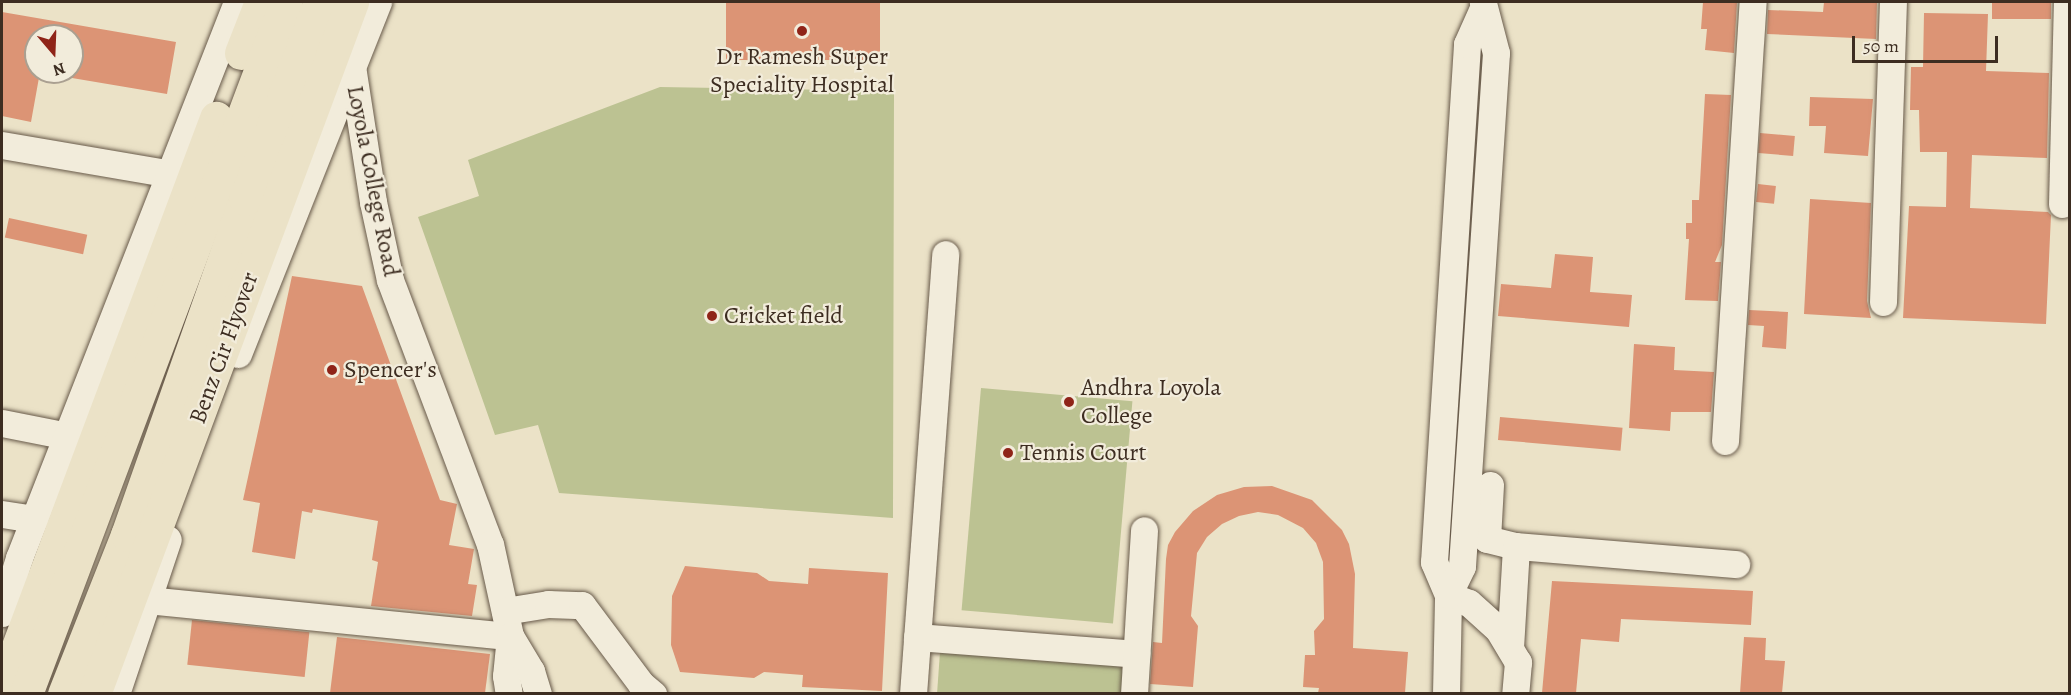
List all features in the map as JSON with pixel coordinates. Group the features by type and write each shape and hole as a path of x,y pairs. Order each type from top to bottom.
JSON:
{"main road":[{"path":"2,689 261,2"},
{"path":"26,693 286,2"},
{"path":"64,693 127,535 245,199 320,2"},
{"name":"Benz Cir Flyover","path":"94,693 139,598 352,2"}],"street":[{"path":"2,613 35,519 237,2"},
{"path":"116,693 139,598 181,502 281,242 378,2"},
{"path":"1725,441 1753,2"},
{"path":"1884,302 1893,2"},
{"path":"2062,204 2067,2"},
{"path":"1446,693 1448,595 1434,562 1467,44 1483,6"},
{"path":"1448,595 1462,566 1496,53 1483,6"},
{"name":"Loyola College Road","path":"352,66 373,202 390,280 490,544 507,624 508,693"},
{"path":"2,145 171,174"},
{"path":"913,693 945,254"},
{"path":"2,423 68,436"},
{"path":"1441,458 1469,460"},
{"path":"1490,485 1487,539 1516,546 1736,564"},
{"path":"2,514 35,519"},
{"path":"1134,693 1144,530"},
{"path":"1510,648 1516,546"},
{"path":"1448,595 1469,603 1498,629 1518,662 1515,693"},
{"path":"139,598 507,624 548,604 582,605 641,684 653,693"},
{"name":"Loyola College Road","path":"507,624 531,671 538,693"},
{"path":"917,637 1136,654"}],"green space":[{"path":"660,87 894,91 893,518 559,493 538,425 495,435 418,217 479,196 468,160"},
{"path":"981,388 1132,401 1113,623 962,610"},
{"path":"940,652 1124,663 1122,693 937,694"}],"building":[{"name":"Dr Ramesh Super Speciality Hospital","path":"726,2 880,2 880,60 726,60"},
{"path":"1703,2 1737,2 1734,53 1705,50 1707,29 1701,29"},
{"path":"1824,2 1877,2 1876,39 1767,34 1768,10 1823,12"},
{"path":"1992,2 2051,2 2051,19 1992,19"},
{"path":"2,12 72,24 24,24 24,84 38,84 31,122 2,116"},
{"path":"1924,13 1988,14 1986,71 2049,73 2047,158 1972,155 1970,208 2048,212 2051,215 2046,324 1903,318 1909,206 1946,207 1947,152 1920,152 1919,110 1910,110 1911,67 1923,67"},
{"path":"84,26 176,42 167,94 84,80"},
{"path":"1705,94 1731,95 1722,245 1715,262 1721,262 1718,301 1685,300 1689,239 1686,239 1686,223 1692,223 1692,200 1699,200"},
{"path":"1810,97 1873,99 1868,156 1824,153 1826,126 1809,126"},
{"path":"1760,133 1795,136 1793,156 1758,153"},
{"path":"1758,184 1776,186 1774,204 1756,202"},
{"path":"1810,199 1871,203 1867,301 1871,318 1804,314"},
{"path":"9,218 87,235 83,254 5,238"},
{"path":"1555,254 1593,257 1590,292 1632,295 1629,327 1498,316 1501,284 1551,288"},
{"path":"292,276 362,286 440,500 457,504 449,545 474,549 468,584 477,585 472,616 371,606 378,562 372,560 378,521 313,509 312,513 302,511 295,559 252,552 260,503 243,500"},
{"path":"1749,310 1788,312 1786,349 1762,347 1764,326 1748,325"},
{"path":"1634,344 1675,347 1674,370 1714,372 1711,412 1671,412 1670,431 1629,428"},
{"path":"1500,417 1623,428 1621,451 1498,440"},
{"path":"1272,486 1312,500 1342,530 1349,544 1355,574 1353,648 1408,652 1405,693 1318,693 1319,688 1303,687 1305,655 1315,655 1314,631 1324,619 1323,562 1316,543 1303,528 1278,515 1258,512 1239,516 1222,524 1207,537 1197,553 1191,616 1198,626 1193,687 1150,684 1153,642 1162,643 1166,559 1168,545 1175,532 1193,511 1217,495 1244,487"},
{"path":"685,566 757,573 769,581 808,584 809,568 888,573 882,691 802,687 803,675 764,672 754,678 680,672 671,645 672,596"},
{"path":"1552,581 1753,591 1751,625 1621,619 1619,642 1581,639 1576,693 1542,693"},
{"path":"192,620 309,632 305,677 187,665"},
{"path":"337,637 490,654 485,693 330,693"},
{"path":"1744,637 1766,638 1765,660 1785,661 1782,693 1740,693"}],"place":[{"name":"Dr Ramesh Super Speciality Hospital","path":"802,31"},
{"name":"Cricket field","path":"712,316"},
{"name":"Spencer's","path":"332,370"},
{"name":"Andhra Loyola College","path":"1069,402"},
{"name":"Tennis Court","path":"1008,453"}]}
